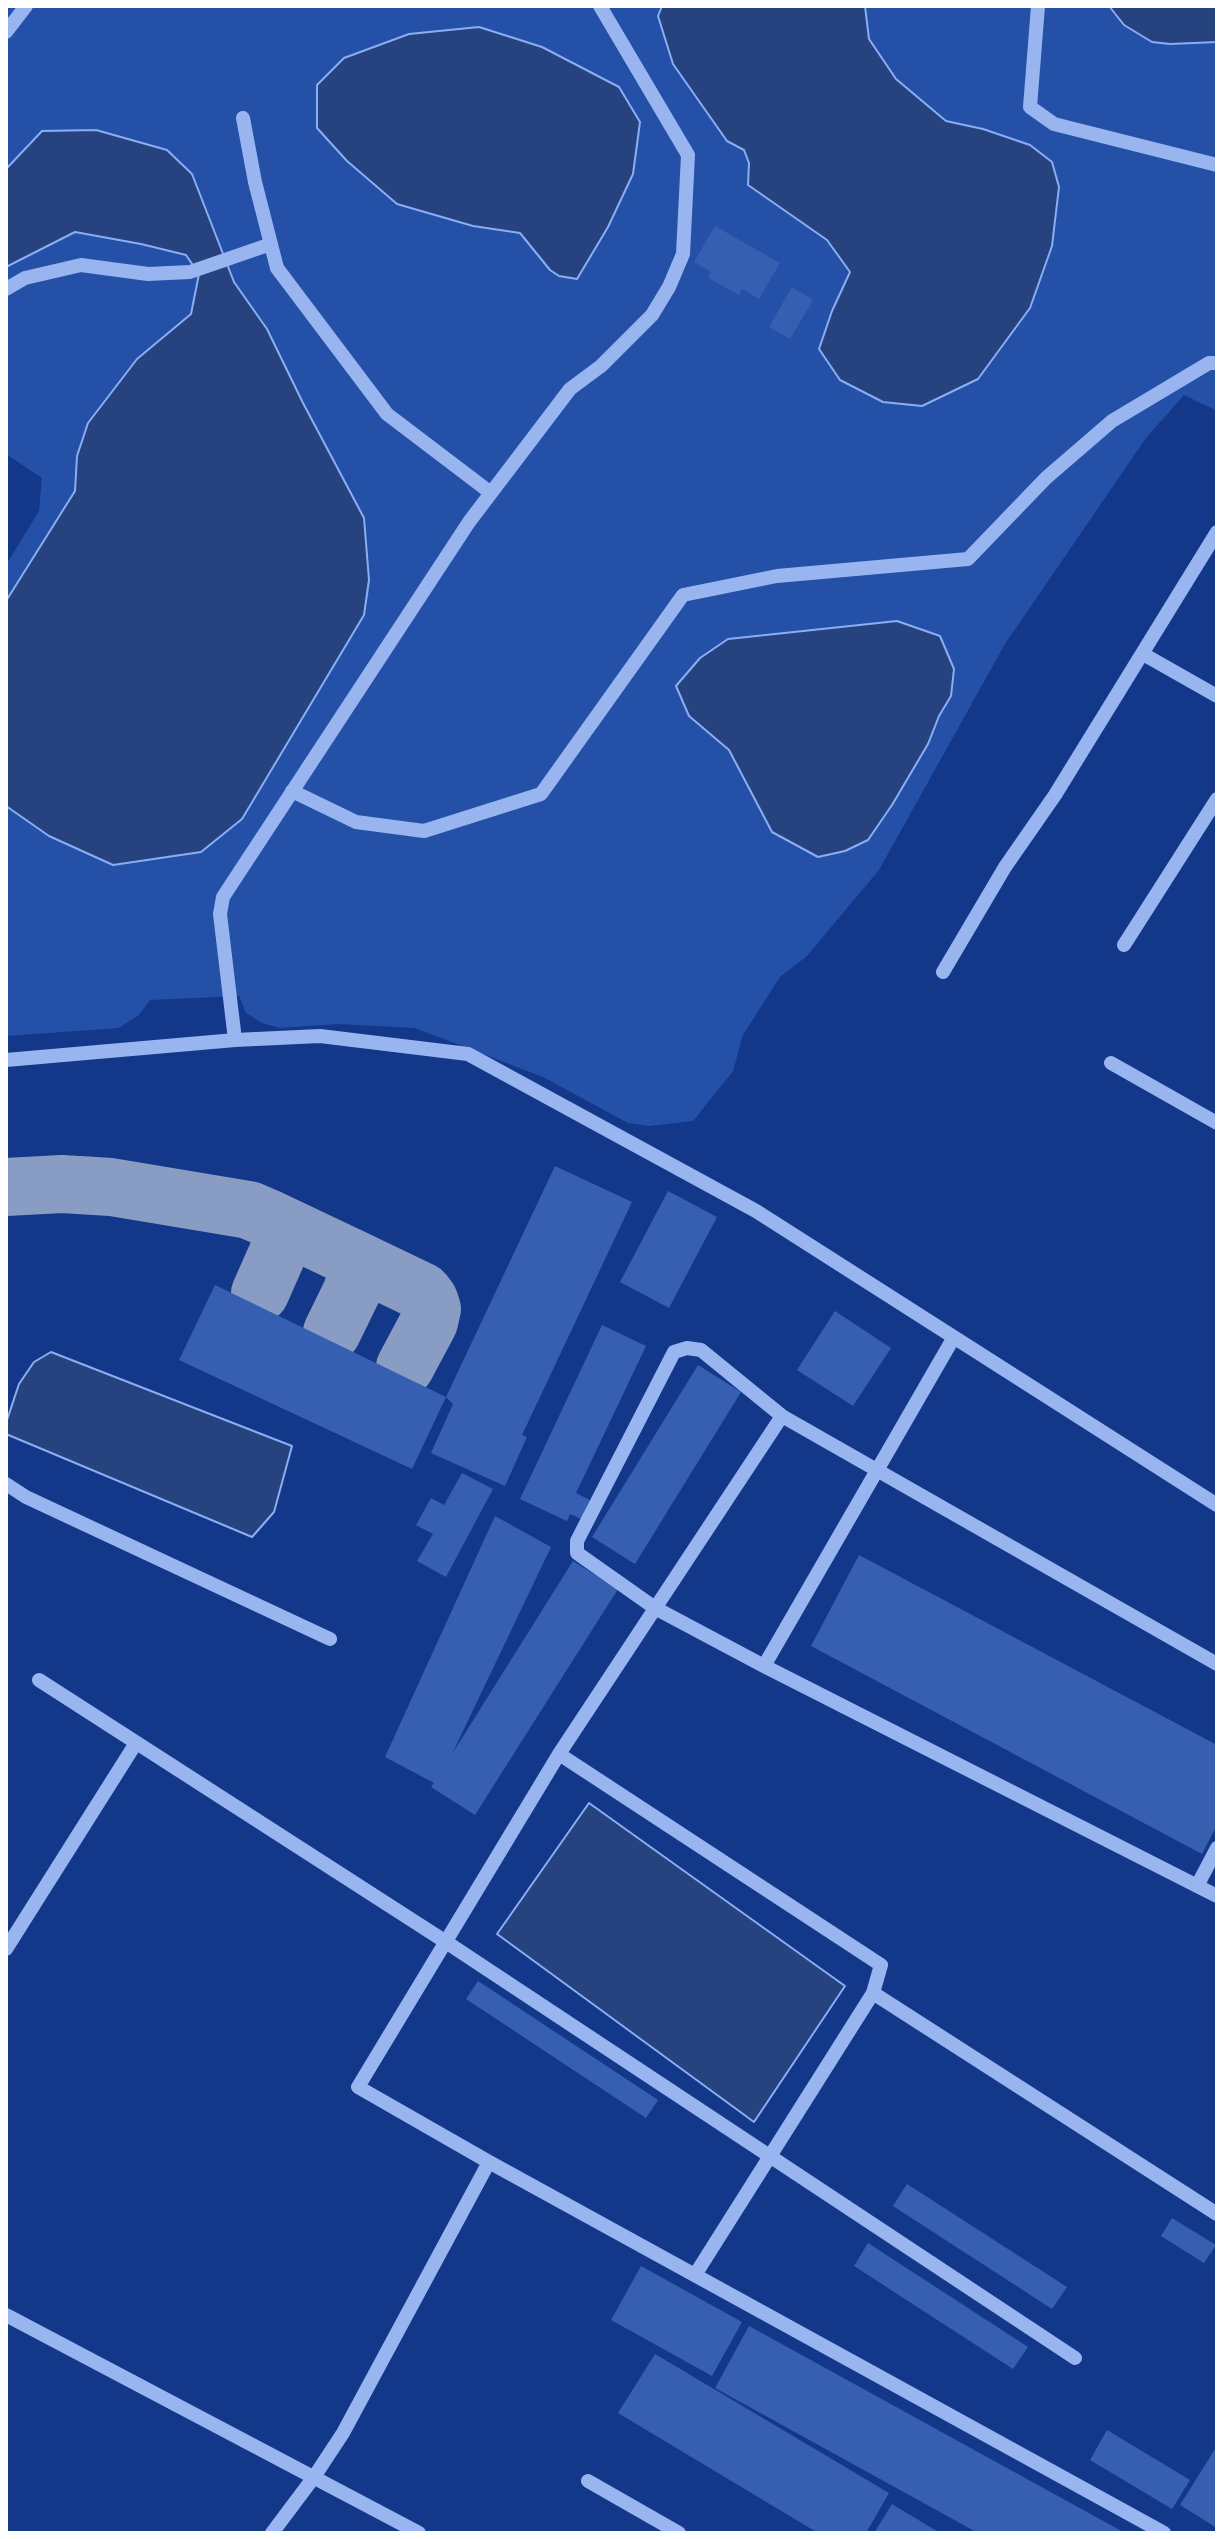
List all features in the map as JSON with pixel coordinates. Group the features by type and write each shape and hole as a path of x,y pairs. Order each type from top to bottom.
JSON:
{"street":[{"path":"6,32 26,6"},
{"path":"235,1040 221,906 223,897 469,522 570,389 601,366 652,315 669,287 683,254 688,155 600,6"},
{"path":"1038,6 1030,107 1054,124 1217,165"},
{"path":"243,118 255,182 277,268 387,414 491,493"},
{"path":"6,289 25,278 81,265 148,274 190,272 271,244"},
{"path":"292,791 356,822 424,831 541,794 683,595 777,576 968,559 1046,478 1112,421 1209,363 1217,363"},
{"path":"943,972 1005,867 1055,795 1217,532"},
{"path":"1143,654 1217,696"},
{"path":"1124,945 1217,799"},
{"path":"6,1060 235,1040 320,1036 468,1054 756,1211 1217,1505"},
{"path":"1111,1063 1217,1123"},
{"path":"764,1666 954,1337"},
{"path":"1217,1664 782,1416 701,1350 687,1348 674,1352 575,1547 577,1553 655,1608 1217,1896"},
{"path":"782,1416 559,1754 358,2087 1164,2533"},
{"path":"6,1484 26,1497 330,1639"},
{"path":"39,1680 446,1942 1075,2358"},
{"path":"6,1949 136,1743"},
{"path":"559,1754 881,1965 873,1993 695,2275"},
{"path":"1197,1886 1217,1848"},
{"path":"873,1993 1217,2214"},
{"path":"272,2533 343,2433 489,2162"},
{"path":"6,2315 419,2533"},
{"path":"588,2481 679,2533"}],"shaded area":[{"path":"6,6 1217,6 1217,411 1184,395 1146,438 1005,644 879,870 807,956 780,977 743,1035 733,1071 693,1121 649,1126 628,1123 543,1077 415,1028 339,1024 280,1028 262,1023 246,1013 239,996 150,1000 139,1015 119,1028 6,1036 6,565 39,511 42,478 6,454"},
{"path":"662,6 865,6 869,39 896,79 946,121 983,129 1030,145 1052,162 1059,187 1052,246 1030,308 978,379 922,406 883,402 840,380 819,349 850,272 827,240 748,185 749,163 744,150 727,141 673,64 658,16"},
{"path":"1109,6 1217,6 1217,42 1152,42 1124,25"},
{"path":"479,27 542,47 619,87 640,122 633,174 608,227 577,279 559,276 550,270 520,233 473,226 397,204 347,161 317,128 317,85 344,58 409,34"},
{"path":"96,130 167,150 192,174 234,282 267,329 364,518 369,580 364,615 242,819 201,852 113,865 49,836 6,806 6,601 75,491 77,456 88,423 137,359 191,314 199,274 186,255 75,232 6,267 7,168 42,131"},
{"path":"897,621 940,636 954,669 951,696 928,744 868,840 845,851 818,857 772,832 729,750 689,716 676,686 700,658 728,639"},
{"path":"51,1352 292,1446 274,1512 252,1537 6,1434 6,1423 19,1384 34,1362"},
{"path":"589,1803 845,1986 754,2122 497,1934"}],"building":[{"path":"715,226 780,263 759,299 742,289 739,295 708,278 711,272 694,262"},
{"path":"792,287 813,300 790,339 769,327"},
{"path":"555,1166 632,1202 522,1435 527,1437 505,1486 431,1453 453,1404 446,1397"},
{"path":"668,1191 717,1217 669,1308 620,1282"},
{"path":"215,1285 446,1397 412,1469 179,1360"},
{"path":"835,1311 891,1348 853,1406 797,1370"},
{"path":"602,1325 646,1346 576,1493 590,1500 581,1519 570,1514 567,1521 520,1499"},
{"path":"698,1365 741,1392 635,1564 592,1537"},
{"path":"462,1473 493,1489 446,1577 417,1561 433,1534 416,1525 431,1498 444,1505"},
{"path":"495,1516 551,1547 452,1754 573,1561 618,1589 475,1815 431,1787 434,1783 385,1757"},
{"path":"859,1555 1217,1745 1217,1825 1202,1854 811,1646"},
{"path":"478,1981 658,2100 646,2118 466,1999"},
{"path":"907,2184 1067,2287 1052,2309 893,2206"},
{"path":"1172,2218 1216,2245 1204,2263 1161,2236"},
{"path":"868,2243 1028,2347 1013,2369 854,2266"},
{"path":"641,2266 742,2322 712,2376 611,2320"},
{"path":"749,2326 1125,2533 978,2533 715,2388"},
{"path":"655,2354 889,2493 866,2533 818,2533 618,2413"},
{"path":"1107,2430 1190,2480 1172,2509 1090,2460"},
{"path":"1217,2446 1217,2528 1180,2505"},
{"path":"892,2504 940,2533 874,2533"}],"taxiway":[{"path":"6,1187 62,1184 111,1187 249,1210 270,1219 280,1228 283,1241 260,1293"},
{"path":"270,1219 348,1256 355,1265 352,1291 332,1332"},
{"path":"348,1256 423,1292 429,1300 432,1309 429,1322 405,1367"}]}
